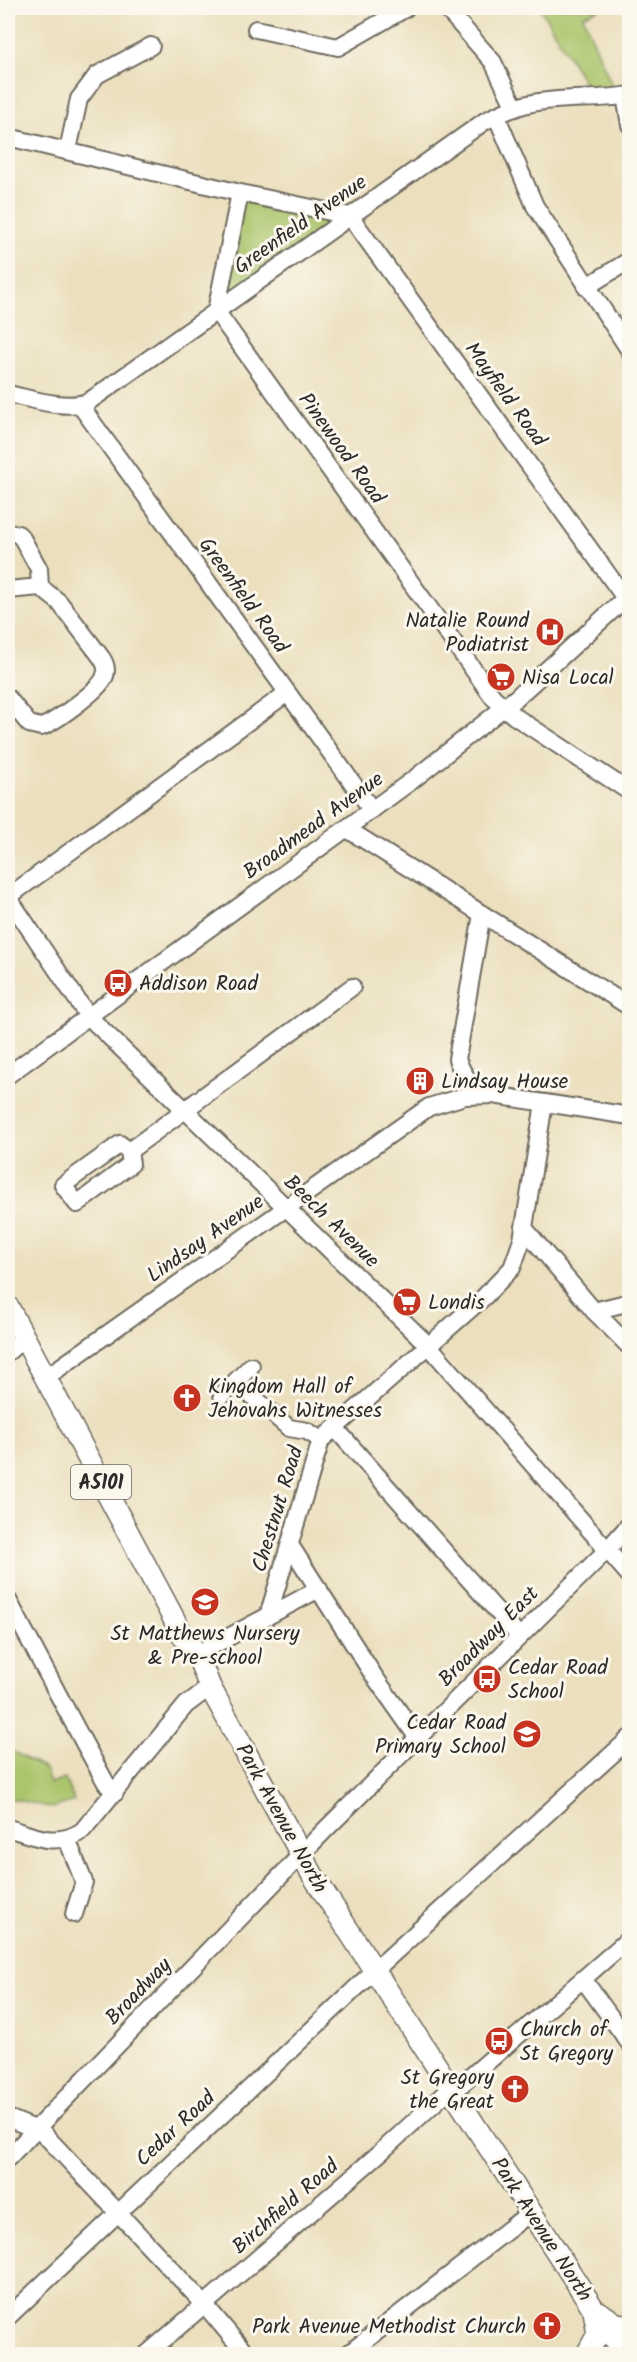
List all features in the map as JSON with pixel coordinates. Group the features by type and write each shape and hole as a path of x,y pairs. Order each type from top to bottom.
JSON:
{"main road":[{"name":"Park Avenue North","path":"8,1307 183,1636 197,1654 210,1687 301,1855 593,2308"},
{"name":"A5101","path":"593,2308 624,2331 629,2355"},
{"name":"A5101","path":"589,2354 598,2334 598,2323 593,2308"},
{"path":"589,2354 624,2331"},
{"path":"589,2354 611,2351 629,2355"}],"street":[{"path":"256,29 338,47 406,8"},
{"path":"447,8 493,62 515,108"},
{"path":"68,150 79,99 97,75 151,46"},
{"path":"627,96 630,125"},
{"name":"Greenfield Avenue","path":"80,405 95,398 470,130 496,115 544,101 627,96"},
{"path":"496,115 535,206 630,351"},
{"path":"8,137 240,193 350,216"},
{"path":"216,311 240,193"},
{"name":"Mayfield Road","path":"350,216 627,596"},
{"path":"586,287 630,260"},
{"name":"Pinewood Road","path":"216,311 503,708 630,792"},
{"path":"8,394 80,405"},
{"name":"Greenfield Road","path":"80,405 372,810"},
{"path":"8,532 18,534 22,538 39,569 40,586 59,602 101,657 106,668 105,677 97,688 41,727 35,727 25,720 8,698"},
{"path":"8,590 40,586"},
{"name":"Broadmead Avenue","path":"8,1075 372,810 503,708 627,596"},
{"path":"8,897 287,693"},
{"path":"347,829 630,1007"},
{"name":"Beech Avenue","path":"8,897 88,1016 429,1346 630,1576"},
{"path":"475,1095 457,1059 482,914"},
{"path":"129,1151 352,987"},
{"name":"Lindsay Avenue","path":"45,1378 423,1110 475,1095 493,1095 630,1116"},
{"name":"Chestnut Road","path":"268,1616 321,1440 507,1276 518,1256 544,1103"},
{"path":"524,1228 594,1311 630,1347"},
{"path":"594,1311 630,1302"},
{"path":"8,1352 24,1338"},
{"path":"222,1395 251,1366"},
{"path":"236,1382 289,1428 307,1431 321,1440"},
{"path":"335,1428 519,1636"},
{"name":"Broadway East","path":"301,1855 607,1550 630,1524"},
{"path":"290,1545 374,1676 417,1737"},
{"path":"197,1654 319,1589"},
{"path":"8,1600 106,1783 115,1793"},
{"path":"8,1828 46,1839 67,1839 82,1831 186,1705 210,1687"},
{"name":"Cedar Road","path":"8,2317 374,1971 630,1738"},
{"path":"67,1839 84,1882 74,1914"},
{"name":"Broadway","path":"8,2158 301,1855"},
{"name":"Birchfield Road","path":"147,2355 442,2096 452,2092 630,1938"},
{"path":"583,1979 630,2044"},
{"path":"8,2118 37,2128 206,2305 246,2355"},
{"path":"348,2355 531,2212"}],"green space":[{"path":"540,8 601,8 583,16 614,90 586,86"},
{"path":"240,193 350,216 216,311"},
{"path":"8,1749 45,1769 50,1784 65,1779 74,1801 53,1808 8,1798"}],"place":[{"name":"Natalie Round Podiatrist","path":"550,632"},
{"name":"Nisa Local","path":"501,677"},
{"name":"Addison Road","path":"118,983"},
{"name":"Lindsay House","path":"420,1081"},
{"name":"Londis","path":"407,1302"},
{"name":"Kingdom Hall of Jehovahs Witnesses","path":"187,1398"},
{"name":"St Matthews Nursery & Pre-school","path":"205,1602"},
{"name":"Cedar Road School","path":"487,1679"},
{"name":"Cedar Road Primary School","path":"527,1734"},
{"name":"Church of St Gregory","path":"499,2041"},
{"name":"St Gregory the Great","path":"515,2089"},
{"name":"Park Avenue Methodist Church","path":"547,2326"}]}
